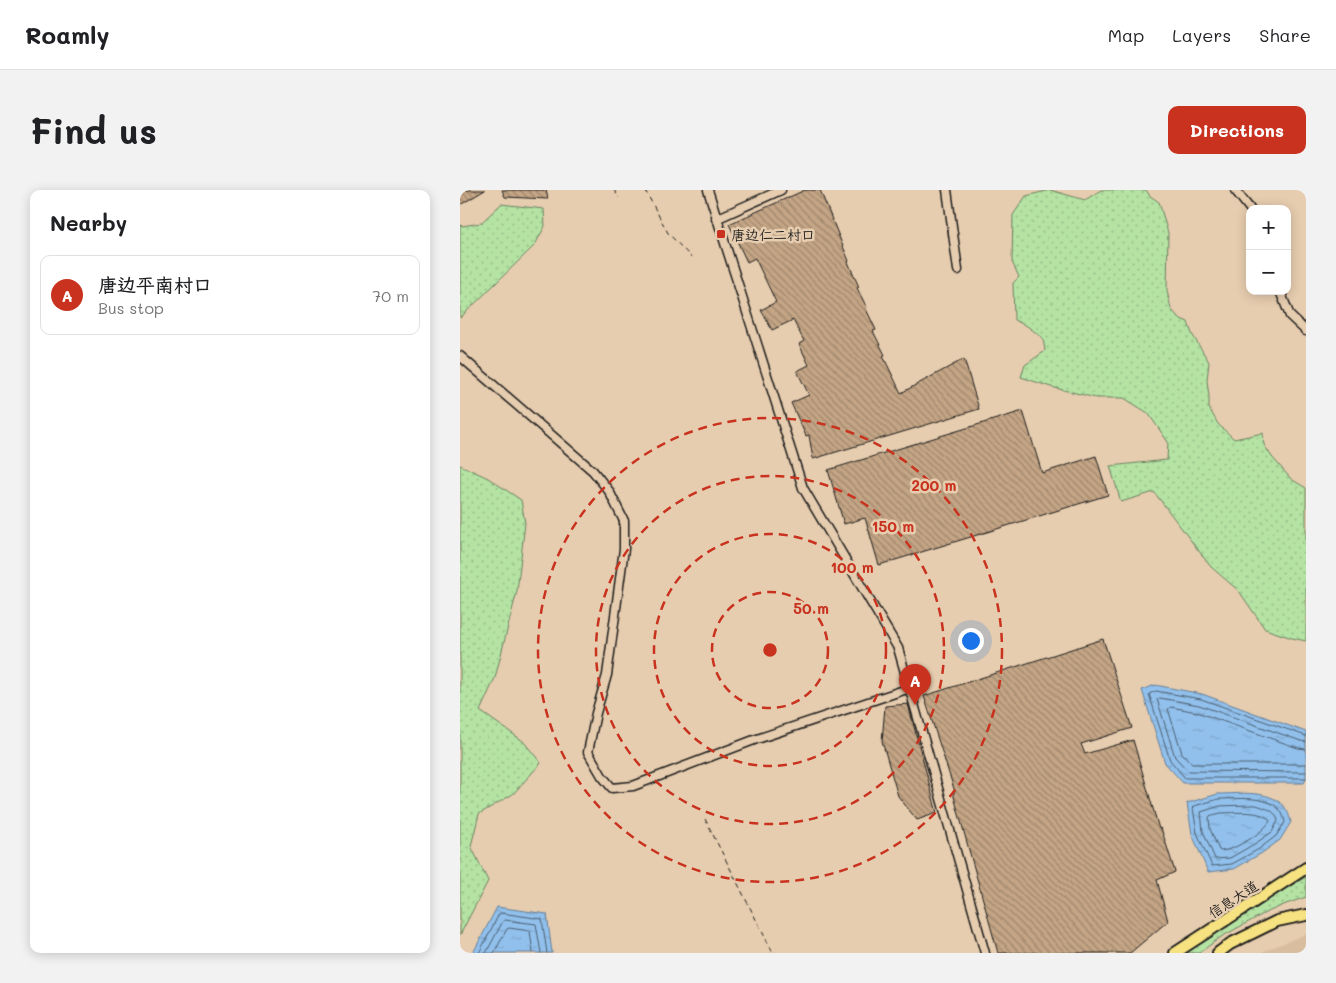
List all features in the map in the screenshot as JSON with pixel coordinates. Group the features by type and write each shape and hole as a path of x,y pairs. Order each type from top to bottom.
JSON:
{"main road":[{"name":"信息大道","path":"1175,953 1306,868"},
{"path":"1218,953 1230,944 1277,921 1306,915"}],"street":[{"path":"708,190 803,488 898,648 985,953"},
{"path":"716,219 781,190"},
{"path":"947,190 958,270"},
{"path":"1234,190 1247,205"},
{"path":"1282,295 1290,316 1306,331"},
{"path":"460,356 593,471 609,491 624,521 624,549 607,676 596,713 588,752 602,776 612,788 633,786 754,740 910,688"}],"path":[{"path":"614,190 619,198"},
{"path":"645,190 668,233 692,258"},
{"path":"705,819 773,953"}],"shaded area":[{"path":"1306,934 1306,953 1262,953 1264,951"}],"green space":[{"path":"1050,190 1085,200 1101,190 1146,190 1150,196 1159,202 1168,233 1167,291 1171,309 1179,318 1188,322 1192,334 1209,362 1207,380 1209,408 1218,424 1234,439 1263,433 1264,445 1272,457 1291,479 1306,488 1306,641 1265,629 1239,591 1211,567 1154,492 1121,502 1110,466 1167,460 1168,442 1148,413 1124,398 1096,398 1051,387 1021,377 1025,365 1045,351 1043,338 1027,326 1014,320 1013,283 1019,277 1012,262 1013,215 1026,196"},
{"path":"501,204 544,209 545,226 535,245 460,318 460,224 462,226 481,223"},
{"path":"460,465 488,478 521,500 525,523 517,591 495,678 480,711 523,741 541,763 513,794 479,814 471,846 488,881 460,935"},
{"path":"1306,877 1306,897 1265,913 1221,937 1199,953 1184,953 1218,930"}],"water":[{"path":"1155,685 1202,694 1306,732 1306,778 1304,783 1183,783 1165,763 1142,690"},
{"path":"1246,793 1274,799 1287,811 1291,822 1280,840 1262,853 1234,869 1208,872 1192,834 1187,803 1218,794"},
{"path":"497,907 547,914 552,953 473,953"}],"building":[{"path":"460,190 485,190 460,205"},
{"path":"502,190 546,190 548,199 505,197"},
{"path":"805,190 820,190 859,287 857,288 876,330 873,331 901,393 964,359 979,409 813,459 809,435 806,436 791,403 809,395 797,371 809,365 799,344 804,341 793,320 772,330 761,310 776,302 755,258 747,262 729,224"},
{"path":"1023,411 1042,473 1096,456 1108,495 879,565 865,518 844,524 828,470"},
{"path":"1103,639 1132,728 1081,744 1085,754 1133,740 1159,829 1161,828 1175,872 1157,880 1168,921 1130,953 998,953 953,793 955,792 924,696"},
{"path":"908,704 937,813 917,820 898,796 882,741 885,706"}],"place":[{"name":"唐边仁二村口","path":"721,234"},
{"name":"唐边平南村口","path":"915,705"}]}
